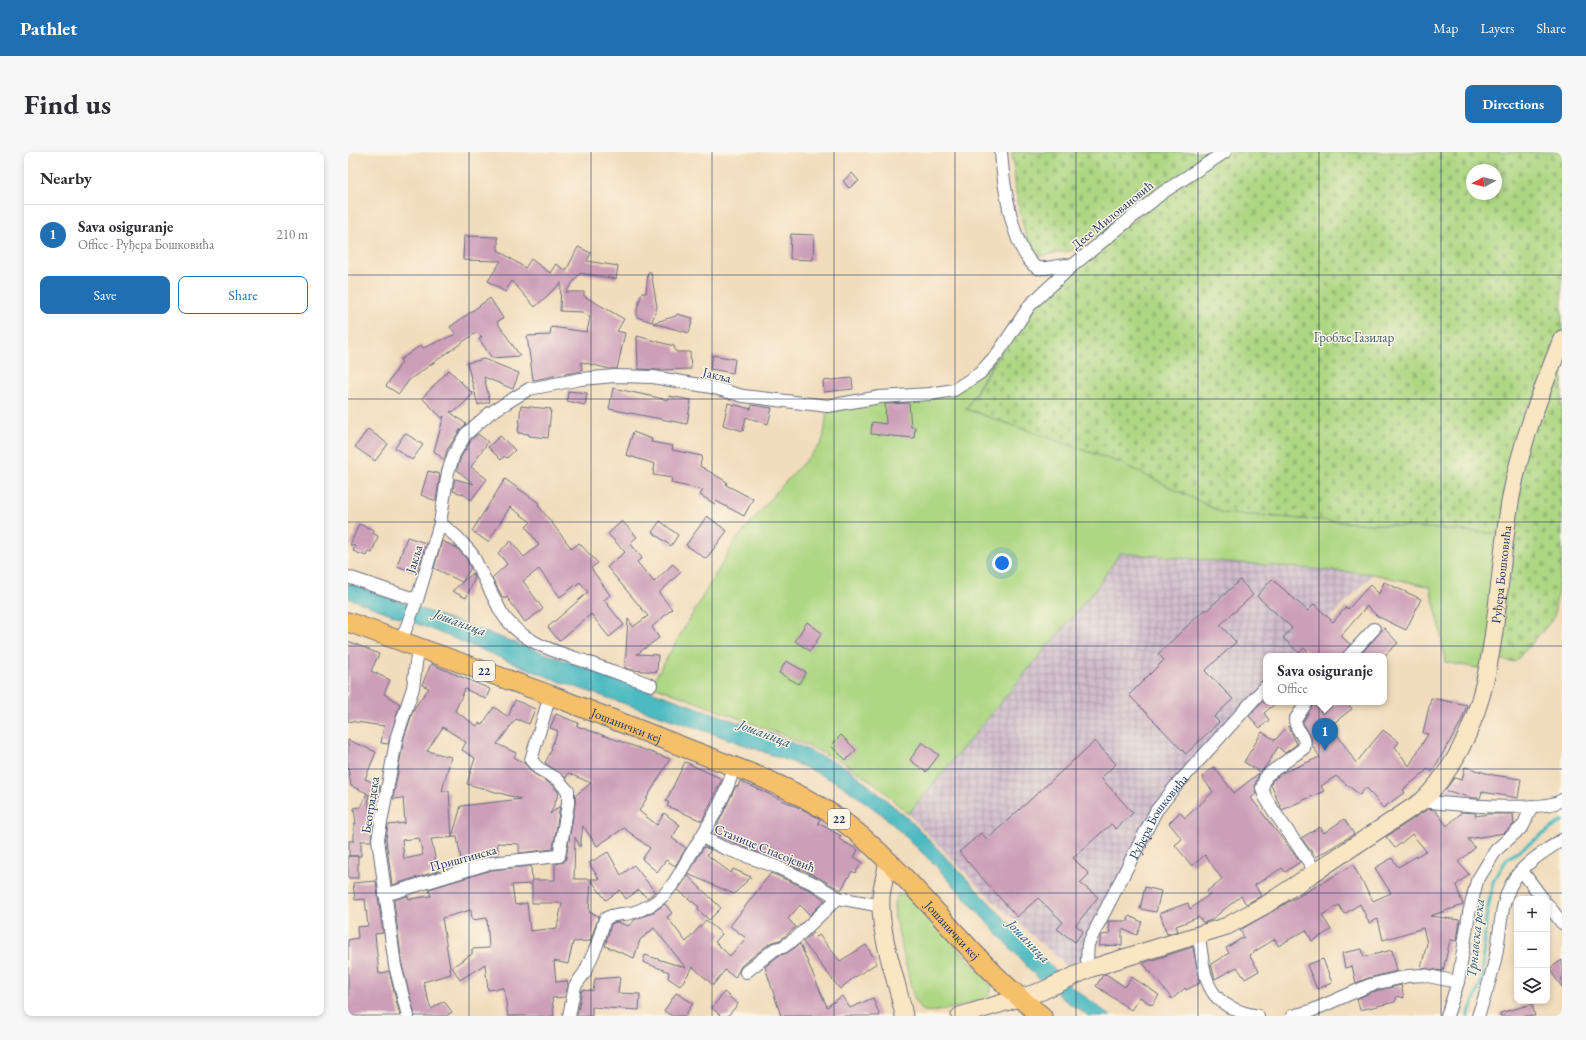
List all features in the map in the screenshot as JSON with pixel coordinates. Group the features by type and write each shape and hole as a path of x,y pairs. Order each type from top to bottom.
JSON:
{"main road":[{"name":"Руђера Бошковића","path":"1083,972 1131,955 1199,936 1227,926 1250,915 1422,801 1438,782 1456,754 1478,704 1488,670 1505,534 1514,479 1528,430 1562,339"},
{"name":"Јошанички кеј","path":"349,626 408,640 784,786 812,801 842,820 888,861 994,974 1019,998"},
{"path":"888,861 883,885 882,906 887,943 904,1016"},
{"path":"960,1016 1042,991 1083,972"},
{"name":"22","path":"1019,998 1042,1016"}],"street":[{"name":"Десе Миловановић","path":"1001,152 1008,205 1015,230 1025,253 1037,268 1042,269 1059,264 1072,266 1162,193 1225,152"},
{"name":"Јакља","path":"408,640 416,601 440,523 448,472 454,454 466,434 490,413 529,389 595,378 653,377 711,387 743,396 828,406 880,397 946,392 962,386 980,373 998,353 1030,305 1072,266"},
{"path":"440,523 472,554 501,612 507,621 523,636 545,648 651,685"},
{"path":"348,577 416,601"},
{"path":"1352,653 1374,628"},
{"name":"Београдска","path":"408,640 413,688 397,736 378,839 395,966 408,1016"},
{"name":"Руђера Бошковића","path":"1083,972 1087,960 1088,944 1156,811 1175,787 1263,689"},
{"name":"Приштинска","path":"385,895 490,863 558,856 568,804 568,791 557,779 538,768 531,760 550,695"},
{"path":"1305,705 1295,720 1297,729 1304,737 1306,743 1304,748 1266,776 1262,788 1268,802 1316,872"},
{"name":"Станице Спасојевић","path":"569,1016 576,986 585,972 597,945 605,919 612,914 631,913 640,910 661,897 676,880 715,816 734,767"},
{"path":"1422,801 1532,806 1561,805"},
{"path":"1447,1016 1458,982 1469,913 1477,881 1496,850 1523,826 1532,806"},
{"name":"Станице Спасојевић","path":"702,837 724,848 777,867 815,884 838,898 882,906"},
{"path":"1478,1016 1494,964 1503,909 1508,890 1529,863 1562,840"},
{"path":"1522,871 1541,896"},
{"path":"746,972 776,949 783,947 796,938 838,898"},
{"path":"1550,908 1562,923"},
{"path":"1199,936 1207,981 1212,991 1222,1003 1229,1008 1245,1014 1258,1016"},
{"path":"1292,1016 1311,1011 1370,986 1400,977 1423,975 1458,982"}],"shaded area":[{"path":"1120,553 1373,574 1297,653 1263,653 1263,689 1175,787 1078,975 994,902 908,814 1097,587"}],"green space":[{"path":"1012,152 1218,152 1079,249 1035,257 1026,236 1017,201"},
{"name":"Гробље Газилар","path":"1225,152 1562,152 1562,557 1554,618 1515,662 1490,658 1505,534 1223,513 1121,463 966,409 1013,332 1072,266"},
{"path":"998,353 966,409 1121,463 1223,513 1505,534 1488,670 1445,662 1440,627 1430,587 1373,574 1120,553 1097,587 908,814 877,785 843,762 788,737 651,685 734,543 776,492 821,444 824,435 828,406 946,392"},
{"path":"898,895 909,895 992,985 991,992 986,998 944,1010 928,1011 920,1008 912,991 895,918 894,902"}],"water":[{"name":"Јошаница","path":"348,583 782,738 849,769 911,821 1072,987 1111,1016 1089,1016 1067,1002 1034,974 935,865 884,816 840,784 805,767 723,737 558,681 423,626 348,598"}],"building":[{"path":"852,173 859,181 849,188 843,181"},
{"path":"791,234 814,235 813,260 790,259"},
{"path":"464,236 498,237 498,250 525,268 531,259 550,273 556,264 566,271 578,247 591,253 587,261 618,266 616,279 580,273 566,292 584,292 584,296 624,319 617,331 625,333 617,369 610,369 581,362 582,371 533,380 527,336 550,335 551,327 587,332 590,317 582,312 560,311 561,283 535,307 512,281 505,292 488,281 501,261 463,260"},
{"path":"648,272 651,272 657,307 652,322 637,317 637,309 642,293 646,293"},
{"path":"490,298 503,318 497,322 520,356 492,358 479,339 482,337 477,332 409,380 399,394 386,386 402,362 400,360 421,345 423,348 456,334 450,327"},
{"path":"677,314 693,318 689,333 653,323 676,316"},
{"path":"637,336 674,346 676,352 690,352 691,369 638,369"},
{"path":"713,355 735,359 733,373 710,369"},
{"path":"484,359 519,373 513,389 484,377 490,402 478,405 467,363"},
{"path":"449,370 473,394 457,410 450,412 466,424 460,430 447,450 444,460 434,451 444,416 442,418 422,398"},
{"path":"852,378 853,389 824,392 823,381"},
{"path":"613,388 668,400 669,396 691,400 687,424 609,409"},
{"path":"568,391 587,393 585,405 567,401"},
{"path":"728,403 751,409 752,405 772,408 768,424 746,417 743,431 723,425"},
{"path":"909,403 911,427 915,427 914,438 871,434 872,422 886,424 885,404"},
{"path":"521,406 551,409 548,438 518,433"},
{"path":"368,429 388,444 375,461 355,447"},
{"path":"633,432 652,439 651,442 673,446 672,450 702,456 700,466 727,482 726,485 753,499 744,516 716,501 715,504 700,495 703,490 671,483 672,478 653,475 655,464 626,455"},
{"path":"405,433 423,445 412,460 395,448"},
{"path":"478,434 488,442 471,467 487,479 471,500 463,494 453,491 455,479 474,484 457,470 461,457 472,439"},
{"path":"500,436 515,450 507,458 504,456 501,460 488,447"},
{"path":"428,471 440,474 436,501 421,495"},
{"path":"505,479 539,503 538,505 572,549 579,543 598,563 591,568 610,595 604,600 624,625 609,637 591,614 559,641 548,627 588,592 580,582 560,597 539,569 523,581 543,609 525,622 507,597 504,599 502,596 492,578 507,564 498,553 511,541 524,557 539,545 526,527 531,522 510,507 488,542 472,531"},
{"path":"707,516 727,531 706,559 686,545"},
{"path":"622,521 637,537 630,543 642,558 637,562 654,582 673,564 681,572 659,593 672,609 652,627 659,638 637,654 658,655 657,672 625,668 628,619 633,627 648,616 607,567 625,552 608,534"},
{"path":"660,521 678,535 671,546 652,532"},
{"path":"359,524 374,530 373,533 378,536 372,553 368,551 366,556 353,551 355,546 350,545"},
{"path":"407,537 426,543 417,573 397,566"},
{"path":"442,541 457,548 466,558 471,568 462,582 434,568"},
{"path":"473,573 475,578 466,598 452,591"},
{"path":"1272,579 1308,611 1314,604 1333,622 1346,607 1348,609 1370,585 1379,594 1384,582 1421,599 1406,630 1377,616 1367,606 1341,636 1350,644 1344,653 1308,653 1304,648 1299,653 1283,638 1292,628 1257,596"},
{"path":"1240,580 1253,595 1220,625 1236,642 1205,671 1233,699 1214,717 1219,722 1186,754 1129,695 1164,660 1158,654 1205,609 1206,611"},
{"path":"807,622 822,633 810,651 795,641"},
{"path":"1384,628 1398,643 1387,653 1362,653"},
{"path":"348,641 379,654 371,671 390,680 384,694 400,704 388,744 381,743 384,726 348,721"},
{"path":"786,661 806,672 799,684 779,673"},
{"path":"431,664 490,689 486,699 465,689 455,711 477,726 479,723 482,725 494,707 508,717 515,700 535,709 529,724 516,719 497,744 516,753 514,757 524,763 533,773 552,785 559,793 550,814 560,806 553,849 519,853 519,844 497,843 499,855 488,856 462,864 457,837 431,839 438,871 392,885 386,839 388,825 405,823 403,798 393,799 404,738 414,708 429,688 422,685","holes":["443,727 466,742 462,750 475,758 467,784 521,799 461,806 452,837 449,791 442,791 451,757 427,751","419,838 423,855 404,859 402,840"]},
{"path":"1431,698 1467,705 1461,722 1432,772 1428,769 1403,790 1405,792 1383,808 1366,787 1360,795 1336,776 1321,786 1324,791 1282,810 1271,785 1272,781 1282,773 1320,757 1312,745 1311,737 1303,722 1313,705 1315,705 1322,714 1334,705 1349,705 1352,709 1331,725 1356,763 1383,730 1399,742 1395,747 1409,766 1428,734 1423,733"},
{"path":"1262,702 1263,705 1273,705 1264,713 1269,720 1260,728 1249,716"},
{"path":"556,714 578,723 577,726 670,759 639,811 657,825 664,813 680,825 672,838 686,848 675,866 666,860 657,872 642,859 650,848 624,828 597,846 583,826 580,847 575,837 574,879 599,879 589,863 608,852 621,875 634,865 655,892 647,898 639,890 626,899 620,890 606,900 591,880 589,912 599,916 590,941 573,942 568,964 554,961 556,982 567,981 568,985 565,997 552,998 554,1016 508,1016 504,988 488,990 485,964 460,980 452,967 472,954 472,949 489,948 487,918 472,920 471,910 442,918 451,974 423,982 431,1009 444,1001 452,1012 446,1016 415,1016 402,965 394,900 408,896 409,899 431,896 429,889 491,870 531,866 532,883 532,880 555,880 555,864 564,862 566,858 576,795 591,783 568,773 566,778 545,763 552,749 551,748 558,731 550,728","holes":["532,884 532,903 562,903 557,928 530,931 527,903 515,905 512,885"]},
{"path":"1288,726 1297,744 1285,753 1278,747 1266,766 1260,772 1244,762 1262,732 1275,740"},
{"path":"841,735 856,750 846,760 831,746"},
{"path":"348,740 376,752 365,779 380,786 378,798 368,794 371,824 373,824 371,841 361,841 361,856 349,856 349,841 354,841 354,824 356,824 354,808 361,807 367,793 351,786 348,767"},
{"path":"1095,741 1116,764 1101,778 1133,813 1116,829 1111,824 1073,858 1089,874 1080,883 1098,897 1076,925 1083,931 1075,942 1057,929 1063,922 1038,898 1017,917 959,852 981,833 987,839"},
{"path":"922,742 939,755 926,772 910,760"},
{"path":"685,762 722,779 702,821 667,806 669,803 666,801"},
{"path":"1214,767 1234,793 1259,773 1255,785 1256,794 1251,798 1300,862 1285,872 1282,868 1255,885 1261,896 1246,904 1241,896 1211,920 1203,923 1199,917 1176,926 1178,931 1167,934 1160,913 1188,903 1190,909 1210,894 1207,891 1222,879 1205,855 1192,866 1175,845 1182,839 1169,823 1180,812 1185,818 1213,792 1202,777"},
{"path":"1465,767 1493,775 1521,779 1518,798 1482,792 1480,798 1472,798 1445,790 1454,778 1462,780"},
{"path":"740,781 806,811 820,819 818,823 841,836 839,839 858,850 854,857 862,862 855,873 852,871 841,890 799,867 801,870 715,835 716,828 736,786 738,787"},
{"path":"1428,809 1435,810 1447,826 1462,812 1476,813 1475,816 1488,814 1513,814 1514,824 1504,833 1468,839 1475,848 1458,862 1469,874 1456,885 1463,905 1430,916 1460,920 1457,941 1450,940 1443,971 1421,968 1427,943 1423,928 1383,940 1378,919 1369,923 1360,904 1344,914 1339,905 1322,915 1331,930 1312,941 1306,930 1278,946 1275,939 1249,955 1259,971 1245,979 1237,967 1215,979 1211,964 1229,953 1226,948 1244,937 1240,930 1353,865 1373,901 1391,893 1375,868 1392,858 1398,867 1426,851 1412,834 1395,848 1386,837"},
{"path":"1344,819 1354,834 1316,857 1301,838 1320,827 1324,833"},
{"path":"704,847 711,850 707,855 731,873 733,869 751,877 734,894 688,874"},
{"path":"348,856 358,856 358,878 348,878"},
{"path":"771,873 812,891 825,900 810,915 800,905 788,919 796,927 780,940 770,943 741,966 735,978 725,970 713,985 693,967 680,986 668,978 669,972 643,962 645,955 686,968 654,928 640,940 634,958 605,946 611,924 617,922 628,926 636,919 652,913 665,904 672,913 667,917 686,942 706,920 722,934 715,942 730,956 746,938 730,926"},
{"path":"688,876 721,908 709,920 697,909 699,907 678,890"},
{"path":"376,881 383,933 375,934 379,974 389,971 400,1016 348,1016 348,940 358,938 357,927 368,926 365,899 355,900 353,883"},
{"path":"1145,887 1161,891 1156,912 1140,909"},
{"path":"1129,916 1142,922 1137,935 1122,929 1122,945 1099,946 1101,935 1110,934 1108,921 1128,921"},
{"path":"813,933 817,937 819,935 840,961 866,945 877,963 852,979 840,989 803,942"},
{"path":"800,944 827,1007 842,996 850,1008 873,998 880,1016 781,1016 765,967 778,956 787,953"},
{"path":"1193,947 1200,983 1186,990 1185,988 1172,999 1143,963"},
{"path":"1362,949 1364,957 1392,950 1397,971 1368,978 1356,983 1352,966 1345,968 1342,953"},
{"path":"1323,959 1332,983 1317,989 1307,965"},
{"path":"1562,960 1562,987 1550,970 1550,968"},
{"path":"1106,974 1125,987 1132,977 1159,995 1152,1005 1140,997 1131,1010 1096,986 1103,975"},
{"path":"620,977 618,993 640,994 639,1010 592,1007 592,1016 577,1016 582,990 593,991 595,979"},
{"path":"1401,985 1404,998 1397,996 1395,1002 1360,1010 1357,999 1372,992"},
{"path":"724,992 738,1004 728,1016 721,1016 712,1008"},
{"path":"676,993 693,1003 685,1016 672,1016 664,1011"},
{"path":"1532,1004 1535,1016 1500,1016 1500,1013"}],"waterway":[{"name":"Трнавска река","path":"1468,1016 1482,980 1486,919 1493,881 1507,859 1562,821"}],"place":[{"name":"Sava osiguranje","path":"1325,751"}]}
